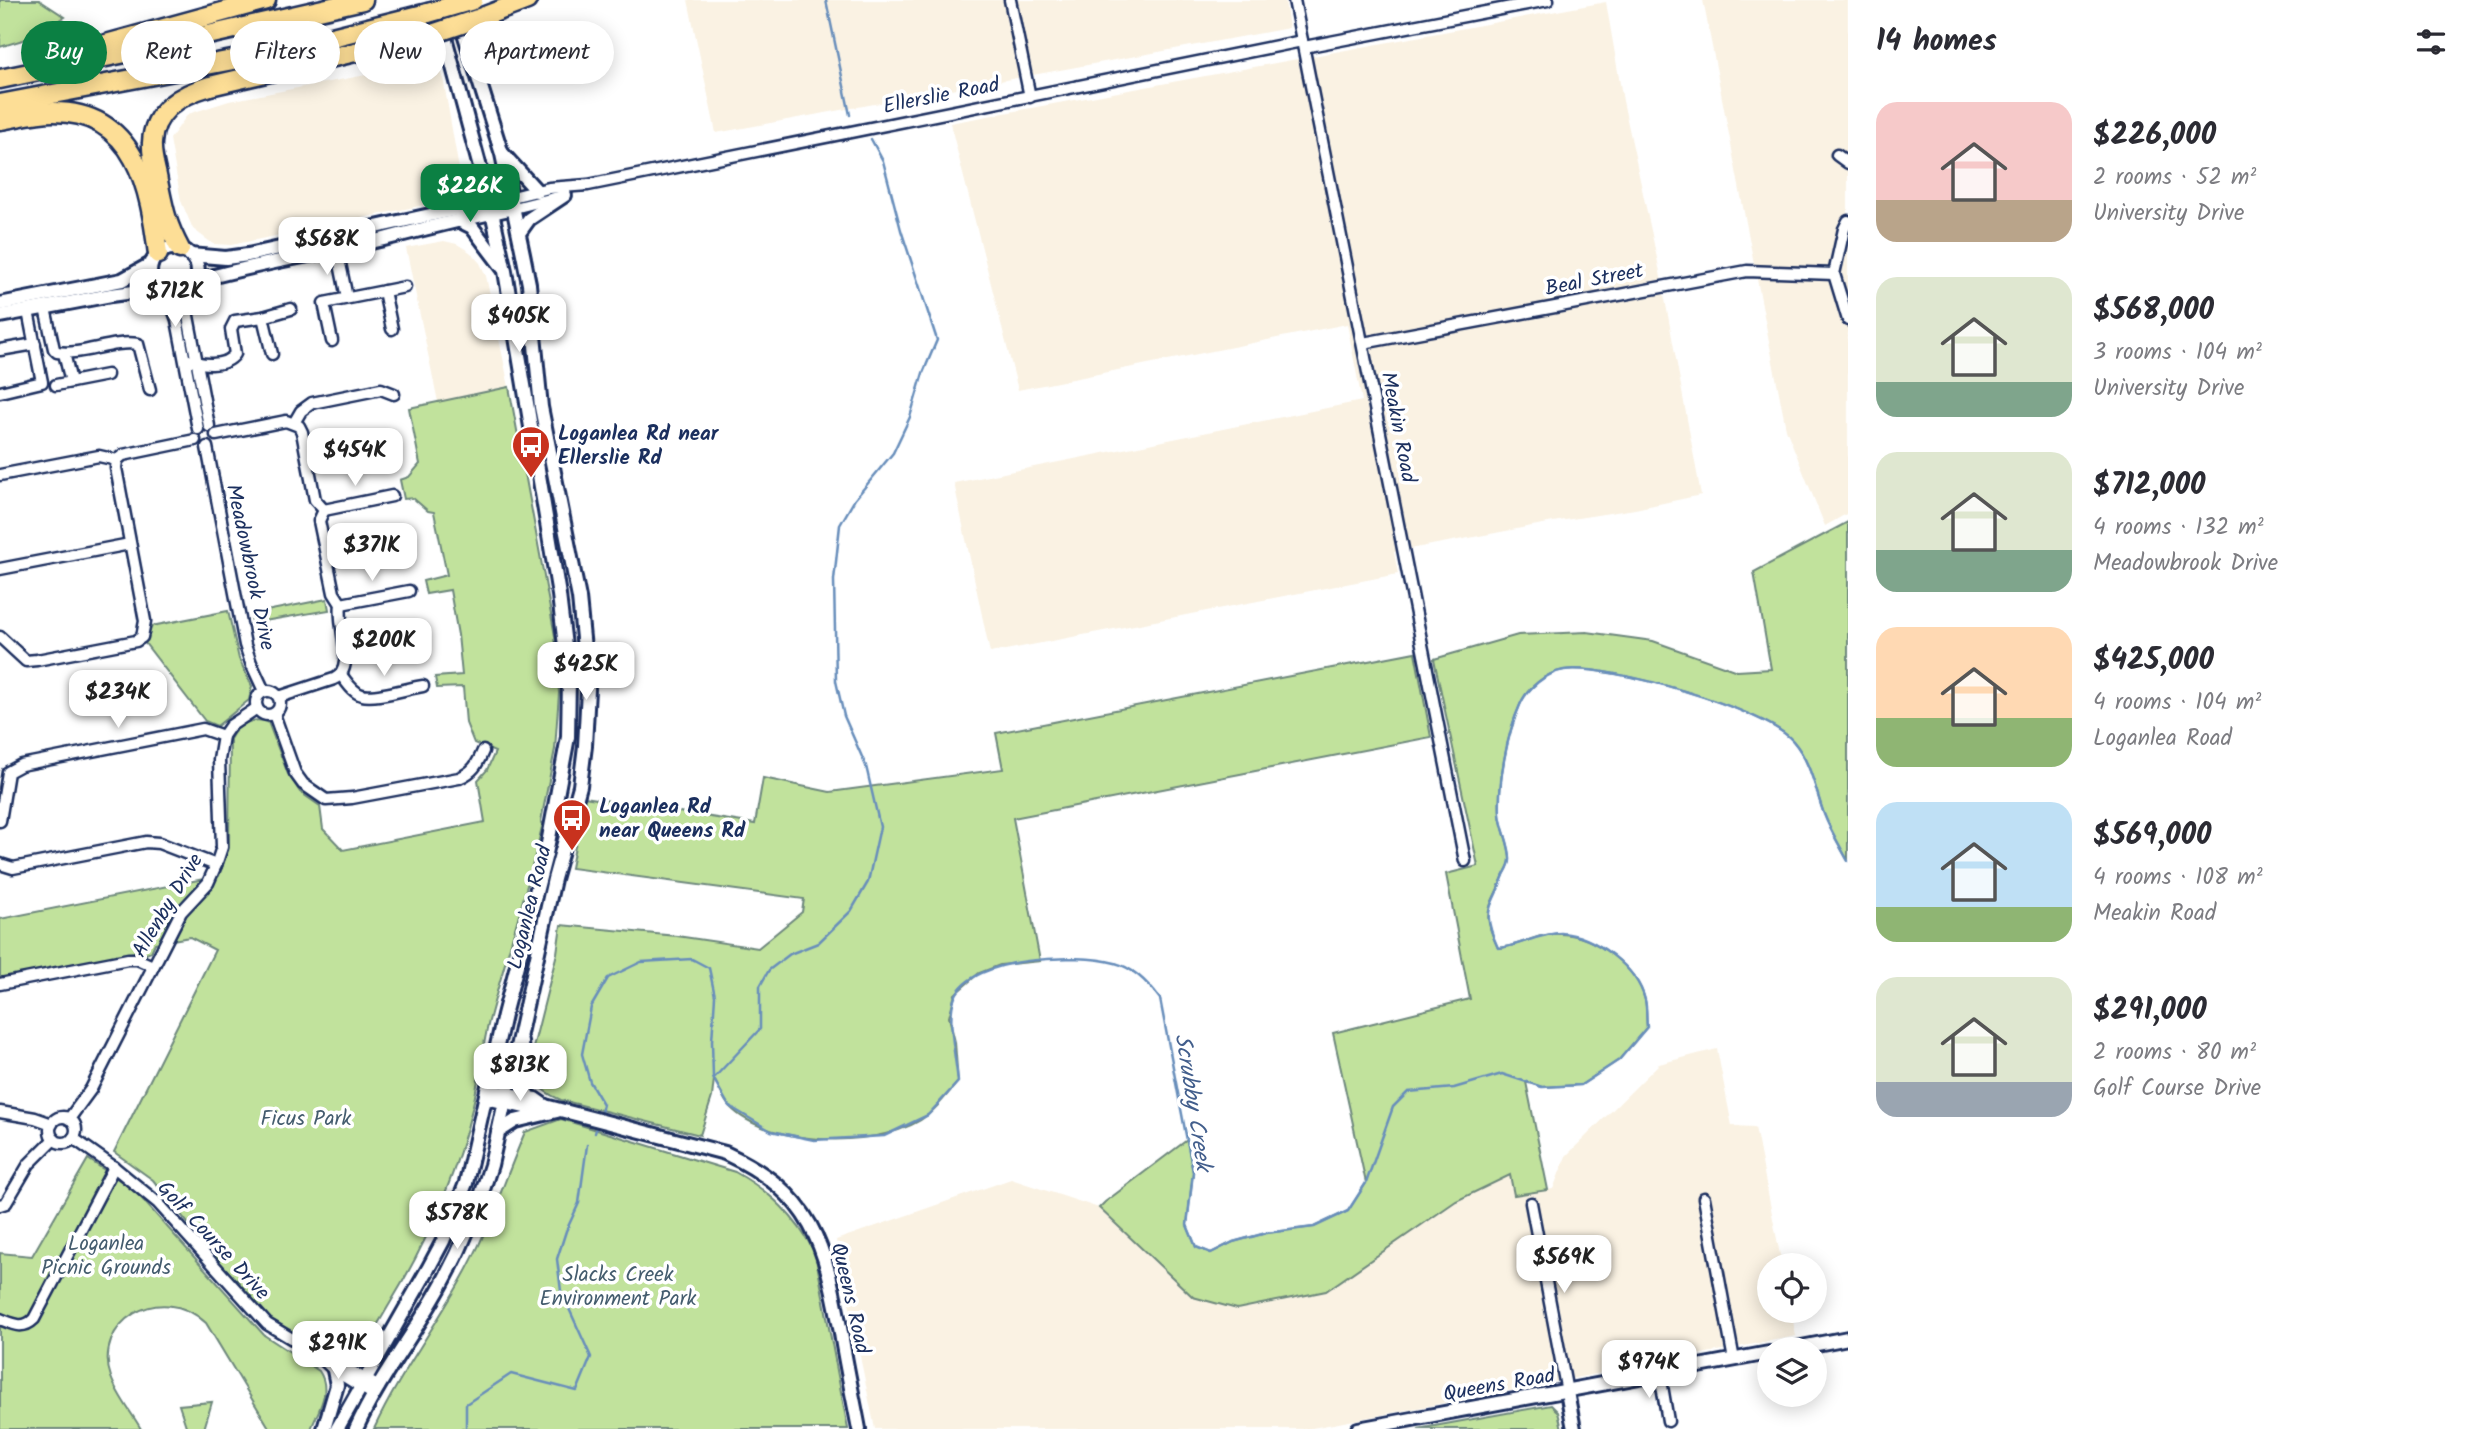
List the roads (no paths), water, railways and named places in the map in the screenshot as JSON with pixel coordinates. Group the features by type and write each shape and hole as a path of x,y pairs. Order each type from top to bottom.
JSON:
{"highway":[{"path":"9,77 60,57 267,0"},
{"path":"9,77 176,43 363,0"},
{"path":"0,104 264,54 474,0"},
{"path":"446,34 527,0"},
{"path":"185,252 166,221 152,144 158,123 172,103 184,95 210,86 354,55"},
{"path":"0,120 46,113 69,113 94,121 115,134 132,153 142,174 155,259"}],"main road":[{"name":"Loganlea Road","path":"337,1429 428,1269 457,1209 474,1155 511,989 554,822 568,737 569,680 559,595 505,271 481,169 446,59"},
{"name":"Loganlea Road","path":"356,1429 376,1391 444,1281 482,1194 554,878 579,786 585,746 588,689 584,629 543,419 529,284 502,154 480,84"},
{"path":"502,154 537,191"},
{"path":"444,212 471,190 481,169"},
{"path":"519,233 529,219 565,195"},
{"path":"0,304 121,280 172,248 226,258 444,212 513,202"},
{"path":"0,316 122,293 182,294 192,286 230,271 337,249 458,219 491,207"},
{"path":"458,219 472,227 505,271"},
{"path":"185,252 197,267 192,286"},
{"path":"155,259 150,278 163,292"},
{"path":"520,1030 523,1075 528,1098"},
{"name":"Queens Road","path":"487,1094 533,1109 545,1106"},
{"name":"Queens Road","path":"505,1098 535,1099 545,1106 575,1115 725,1153 748,1163 790,1196 819,1239 828,1266 859,1429"},
{"path":"498,1132 515,1121 561,1111"},
{"path":"1827,1342 1848,1338"},
{"path":"320,1356 325,1352 362,1359 380,1352"},
{"name":"Queens Road","path":"1358,1429 1757,1355"},
{"path":"324,1429 337,1385 334,1370"},
{"path":"1567,1392 1574,1429"}],"street":[{"path":"1010,0 1030,97"},
{"name":"Meakin Road","path":"1294,0 1465,861"},
{"name":"Ellerslie Road","path":"513,202 537,191 588,185 1303,44 1548,0"},
{"path":"1837,155 1848,163"},
{"name":"Ellerslie Road","path":"513,202 565,195 588,185"},
{"path":"1848,221 1835,274 1848,320"},
{"path":"337,249 347,298"},
{"name":"Beal Street","path":"1363,343 1747,271 1835,274"},
{"path":"192,286 188,316 215,442 207,447 199,445 195,440"},
{"path":"332,341 324,303 405,287"},
{"path":"384,291 392,329"},
{"path":"163,292 177,320 186,359 198,429 195,440"},
{"path":"45,308 54,349 57,352 64,354 138,344 150,390"},
{"path":"186,359 197,364 207,364 233,358 235,349 231,324 291,309"},
{"path":"0,392 42,382 28,311"},
{"path":"263,317 272,354"},
{"path":"0,351 35,344"},
{"path":"64,354 71,382"},
{"path":"56,385 107,374"},
{"path":"294,423 301,411 312,403 381,389 394,394"},
{"path":"198,429 213,431 286,421 294,423 302,432 315,500 324,510"},
{"path":"0,637 26,660 61,656 142,637 145,621 116,468 117,460 123,454 195,440"},
{"name":"Meadowbrook Drive","path":"207,447 245,645 264,691"},
{"path":"0,475 99,456 117,460"},
{"path":"324,510 392,496"},
{"path":"279,697 341,675 346,663 339,617 341,604 334,593 319,521 324,510"},
{"path":"0,569 130,544"},
{"path":"341,604 409,592"},
{"path":"341,675 352,689 370,696 423,685"},
{"path":"264,691 271,691 279,697 281,704 274,713 262,713 257,708 257,700 264,691"},
{"path":"0,821 8,772 14,767 202,729 223,736 230,726 257,708"},
{"path":"274,713 295,773 313,793 326,800 352,799 459,778 477,766 483,751"},
{"name":"Allenby Drive","path":"69,1119 91,1089 181,912 208,883 216,865 222,846 219,760 223,736"},
{"path":"0,864 13,867 146,842 159,843 216,865"},
{"path":"0,984 128,959 137,959 153,966"},
{"path":"0,1112 52,1124"},
{"path":"58,1118 69,1119 76,1128 73,1138 62,1143 54,1139 50,1132 52,1124 58,1118"},
{"name":"Golf Course Drive","path":"73,1138 158,1203 267,1324 320,1356 334,1361 362,1383"},
{"path":"0,1205 13,1195 29,1164 54,1139"},
{"path":"0,1319 19,1326 28,1325 34,1319 114,1167"},
{"path":"1704,1198 1734,1360"},
{"path":"1531,1203 1567,1392"},
{"name":"Golf Course Drive","path":"320,1356 334,1370 376,1391"},
{"path":"1660,1374 1668,1421"}],"waterway":[{"path":"826,0 850,115"},
{"path":"714,1078 760,1029 760,986 769,970 790,954 818,943 851,911 868,882 880,827 866,766 844,716 836,681 834,580 840,525 855,499 893,453 910,417 923,373 937,340 901,230 883,161 871,139"},
{"name":"Scrubby Creek","path":"600,1117 603,1104 590,1082 582,1054 591,1007 608,978 641,962 692,959 709,968 715,996 713,1078 729,1106 771,1131 814,1140 884,1136 928,1115 958,1082 951,1026 955,997 965,983 982,973 1028,961 1053,959 1077,958 1115,963 1140,977 1160,999 1193,1172 1187,1225 1196,1247 1211,1253 1233,1242 1266,1233 1314,1227 1348,1211 1366,1183 1393,1107 1408,1092 1454,1088 1502,1074 1542,1087 1581,1085 1619,1060 1647,1027 1646,1003 1640,988 1624,965 1600,946 1574,935 1561,933 1498,948 1490,926 1491,904 1510,862 1500,814 1500,788 1507,744 1523,699 1532,687 1544,678 1564,670 1585,670 1648,681 1720,703 1777,728 1793,741 1804,758 1826,820 1848,861"},
{"name":"Scrubby Creek","path":"595,1133 598,1123"},
{"name":"Scrubby Creek","path":"466,1429 466,1404 511,1374 577,1391 591,1357 561,1291 557,1259 579,1203 587,1145"}],"place":[{"name":"Loganlea Rd near Ellerslie Rd","path":"531,479"},
{"name":"Loganlea Rd near Queens Rd","path":"572,852"}],"park label":[{"name":"Ficus Park","path":"306,1118"},
{"name":"Loganlea Picnic Grounds","path":"106,1255"},
{"name":"Slacks Creek Environment Park","path":"618,1286"}]}
